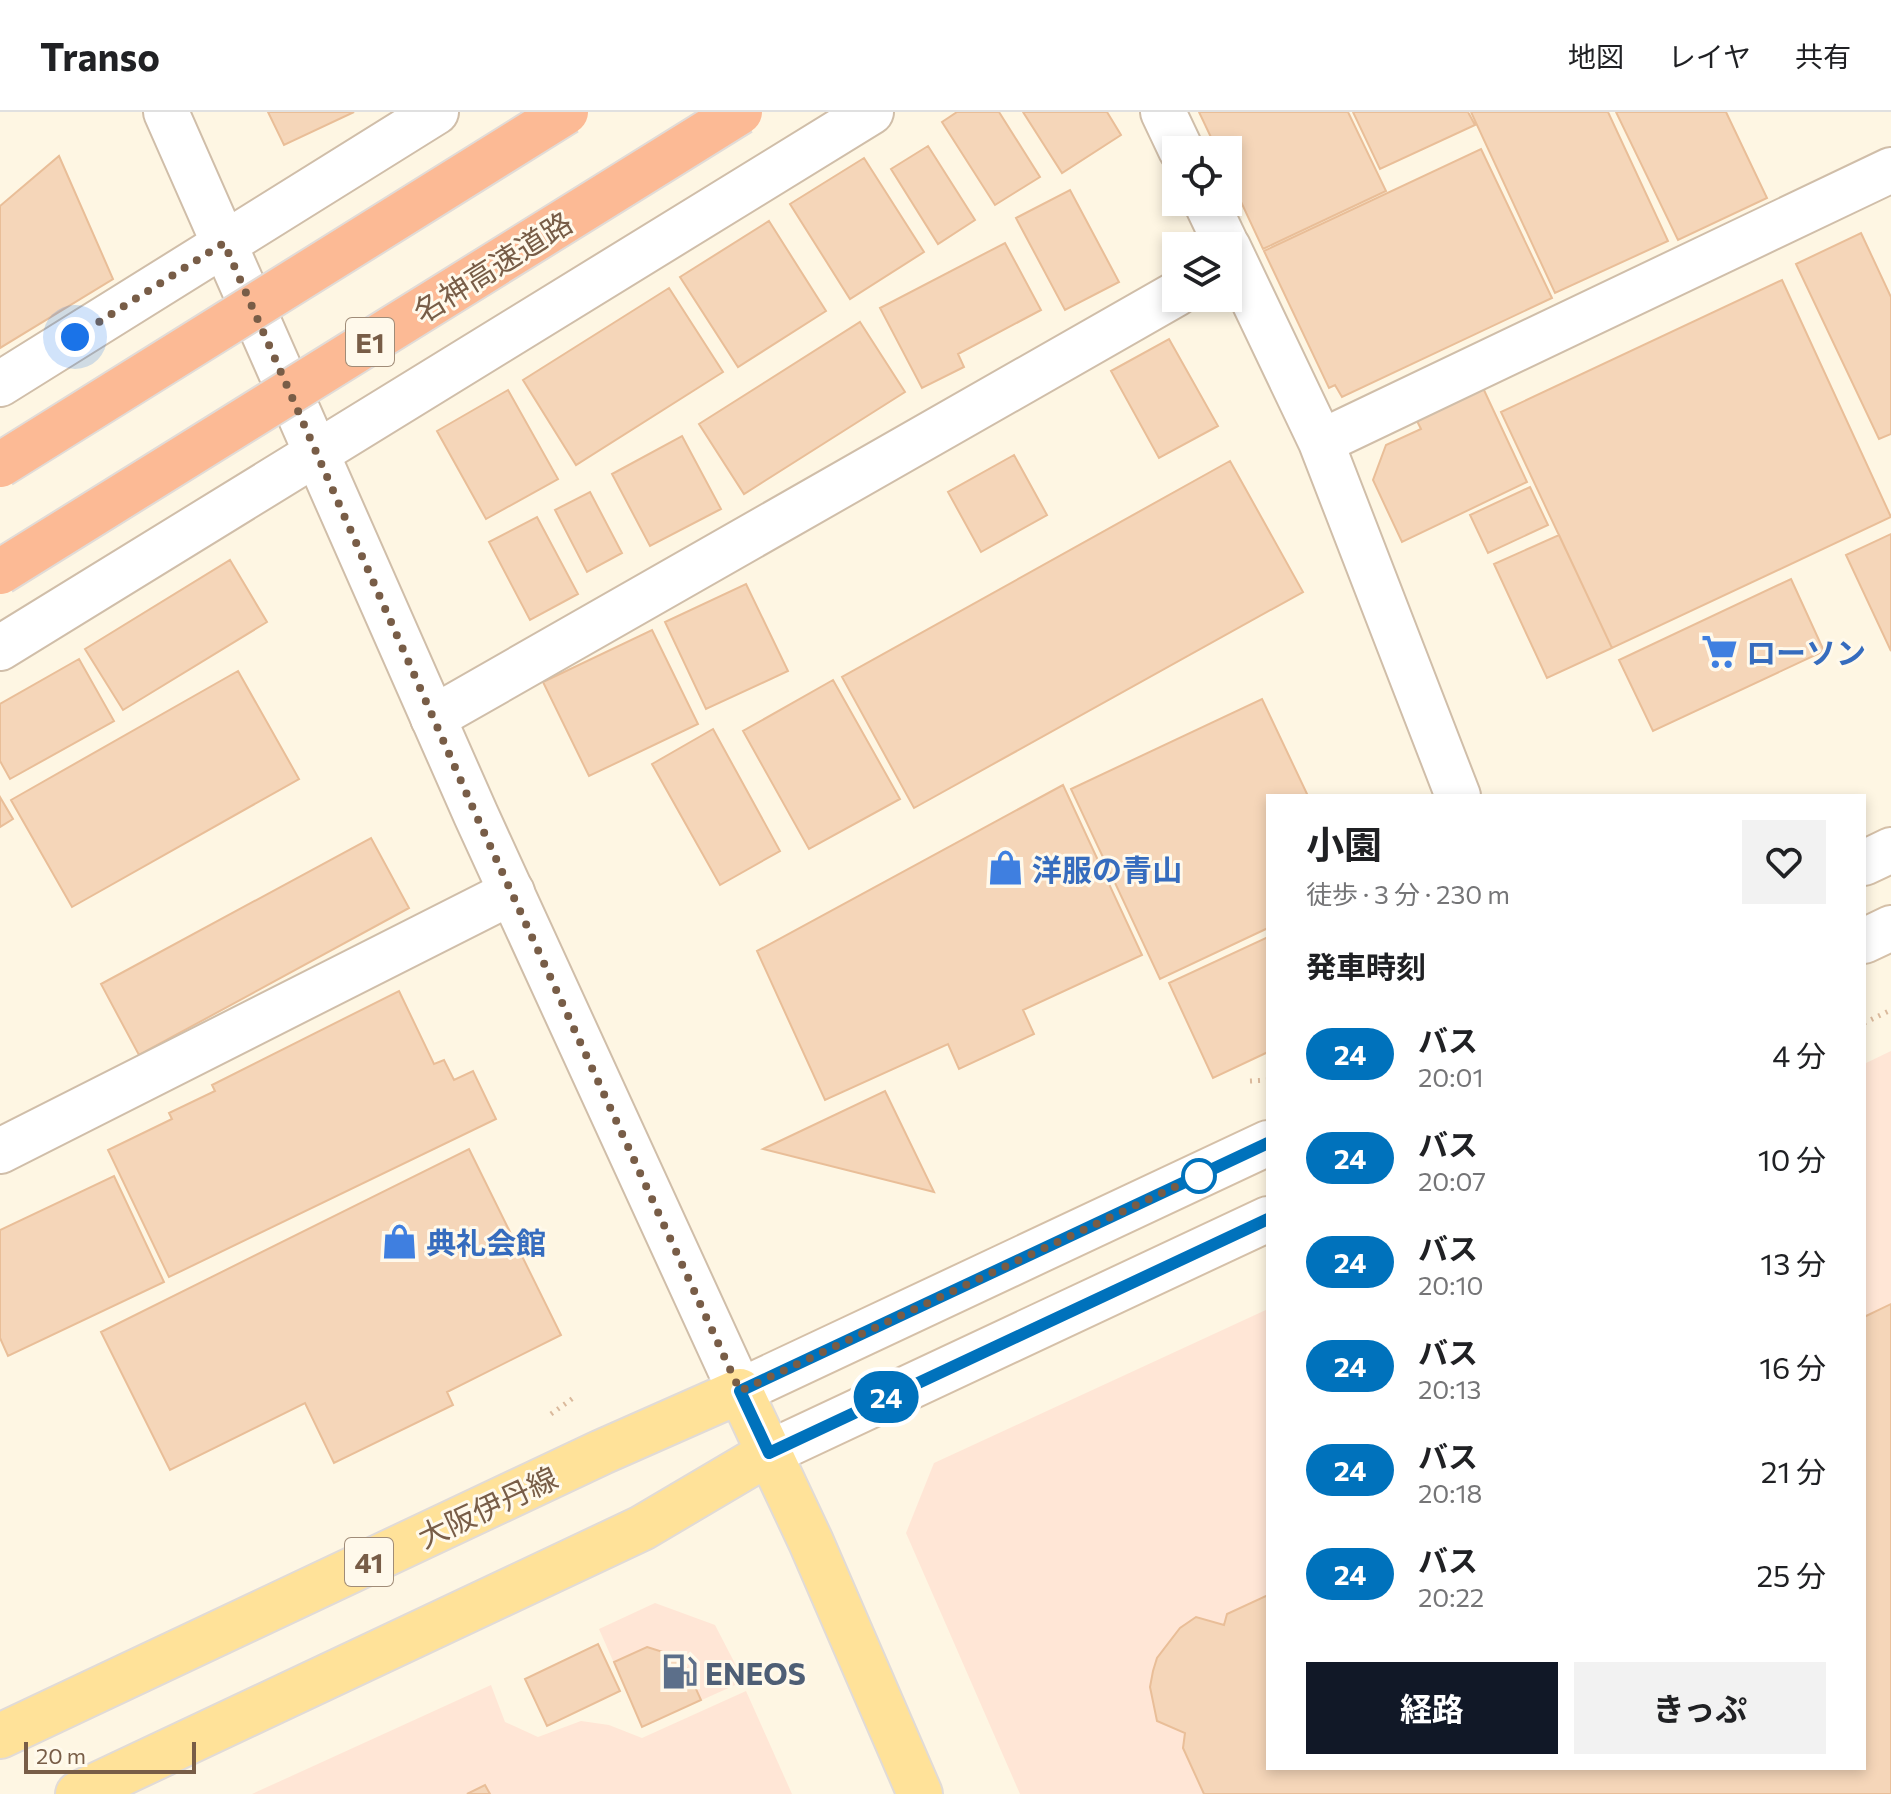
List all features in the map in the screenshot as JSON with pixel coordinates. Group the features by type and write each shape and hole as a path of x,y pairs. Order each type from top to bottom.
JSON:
{"highway":[{"path":"0,465 566,112"},
{"name":"名神高速道路","path":"0,572 740,112"}],"main road":[{"path":"740,1391 920,1794"},
{"name":"大阪伊丹線","path":"0,1736 602,1452 740,1391"},
{"path":"78,1794 642,1528 769,1453"}],"street":[{"path":"166,112 433,718 740,1391 1266,1144"},
{"path":"0,384 436,112"},
{"path":"0,648 871,112"},
{"path":"1163,112 1174,136"},
{"path":"1321,442 1891,170"},
{"path":"1242,281 1321,442 1457,794"},
{"path":"433,718 1162,302"},
{"path":"1866,862 1891,850"},
{"path":"0,1151 512,892"},
{"path":"1866,940 1891,928"},
{"path":"769,1453 1266,1220"}],"path":[{"path":"1866,1022 1891,1010"},
{"path":"1250,1081 1266,1080"}],"shaded area":[{"path":"1891,1051 1891,1794 1020,1794 906,1533 934,1463 1266,1310 1266,1770 1866,1770 1866,1063"},
{"name":"ENEOS","path":"655,1603 715,1625 744,1681 642,1727 599,1629"},
{"path":"491,1685 505,1722 538,1737 581,1721 609,1725 642,1738 746,1691 792,1794 252,1794"}],"building":[{"path":"268,112 354,112 284,145"},
{"path":"957,112 999,112 1040,177 995,205 942,122"},
{"path":"1023,112 1107,112 1121,135 1062,173"},
{"path":"1199,112 1348,112 1386,191 1263,249 1242,204 1242,136 1210,136"},
{"path":"1353,112 1468,112 1475,125 1380,169"},
{"path":"1471,112 1608,112 1668,241 1555,293"},
{"path":"1616,112 1726,112 1767,198 1678,240"},
{"path":"928,146 975,220 938,244 891,169"},
{"path":"1481,149 1552,298 1342,397 1335,385 1329,388 1264,251"},
{"path":"59,156 113,279 0,348 0,206"},
{"path":"864,158 924,252 850,299 790,204"},
{"path":"1070,190 1119,282 1065,310 1016,218"},
{"path":"769,221 826,311 738,367 680,277"},
{"path":"1861,233 1891,297 1891,434 1879,439 1796,264"},
{"path":"1005,243 1041,310 958,354 964,367 922,388 880,308"},
{"path":"1782,280 1891,517 1612,648 1501,412"},
{"path":"669,288 723,372 576,465 523,380"},
{"path":"860,322 905,392 744,494 699,424"},
{"path":"1169,339 1218,426 1159,458 1111,371"},
{"path":"1483,388 1527,482 1402,542 1373,480 1386,445 1421,429 1416,419"},
{"path":"508,390 558,479 486,519 437,431"},
{"path":"682,436 721,509 650,546 612,474"},
{"path":"1014,455 1047,515 981,552 948,492"},
{"path":"1230,461 1303,592 914,808 842,677"},
{"path":"1530,487 1548,525 1488,553 1470,515"},
{"path":"590,492 622,553 587,572 555,510"},
{"path":"537,517 578,594 530,620 489,542"},
{"path":"1891,534 1891,651 1846,555"},
{"path":"1559,535 1612,648 1547,678 1494,564"},
{"path":"230,560 267,622 123,710 85,649"},
{"path":"1791,579 1824,651 1653,731 1619,660"},
{"path":"746,584 788,671 706,709 665,622"},
{"path":"652,630 698,724 589,776 543,682"},
{"path":"79,659 114,721 10,779 0,761 0,704"},
{"path":"238,671 299,779 72,907 11,800"},
{"path":"833,680 900,799 809,849 743,731"},
{"path":"1262,699 1307,794 1266,794 1266,929 1160,979 1071,789"},
{"path":"713,729 780,851 720,885 652,764"},
{"name":"洋服の青山","path":"1063,785 1142,955 1023,1010 1034,1034 959,1069 948,1044 825,1100 757,951"},
{"path":"0,797 13,819 0,827"},
{"path":"371,838 409,908 139,1055 101,984"},
{"path":"1266,938 1266,1053 1213,1078 1169,983"},
{"path":"399,991 434,1064 444,1060 454,1080 473,1071 496,1119 169,1277 108,1150 172,1119 169,1113 215,1091 212,1085"},
{"path":"885,1091 934,1192 763,1149"},
{"name":"典礼会館","path":"469,1149 561,1335 447,1392 453,1405 334,1463 305,1403 170,1470 101,1332"},
{"path":"114,1176 164,1282 8,1356 0,1338 0,1230"},
{"path":"1891,1304 1891,1794 1204,1794 1183,1748 1185,1733 1157,1721 1150,1687 1157,1658 1180,1628 1196,1617 1224,1625 1227,1614 1266,1596 1266,1770 1866,1770 1866,1316"},
{"path":"598,1644 620,1691 547,1726 525,1679"},
{"path":"647,1647 682,1658 701,1700 642,1727 614,1662"},
{"path":"485,1785 490,1794 467,1794"}],"bus line":[{"name":"24","path":"1266,1144 740,1391 769,1453 1266,1220"}],"place":[{"name":"ローソン","path":"1720,651"},
{"name":"洋服の青山","path":"1006,868"},
{"name":"典礼会館","path":"400,1241"},
{"name":"ENEOS","path":"679,1672"}],"route":[{"path":"75,337 224,243 476,815 740,1391 1211,1170 1199,1176"}]}
